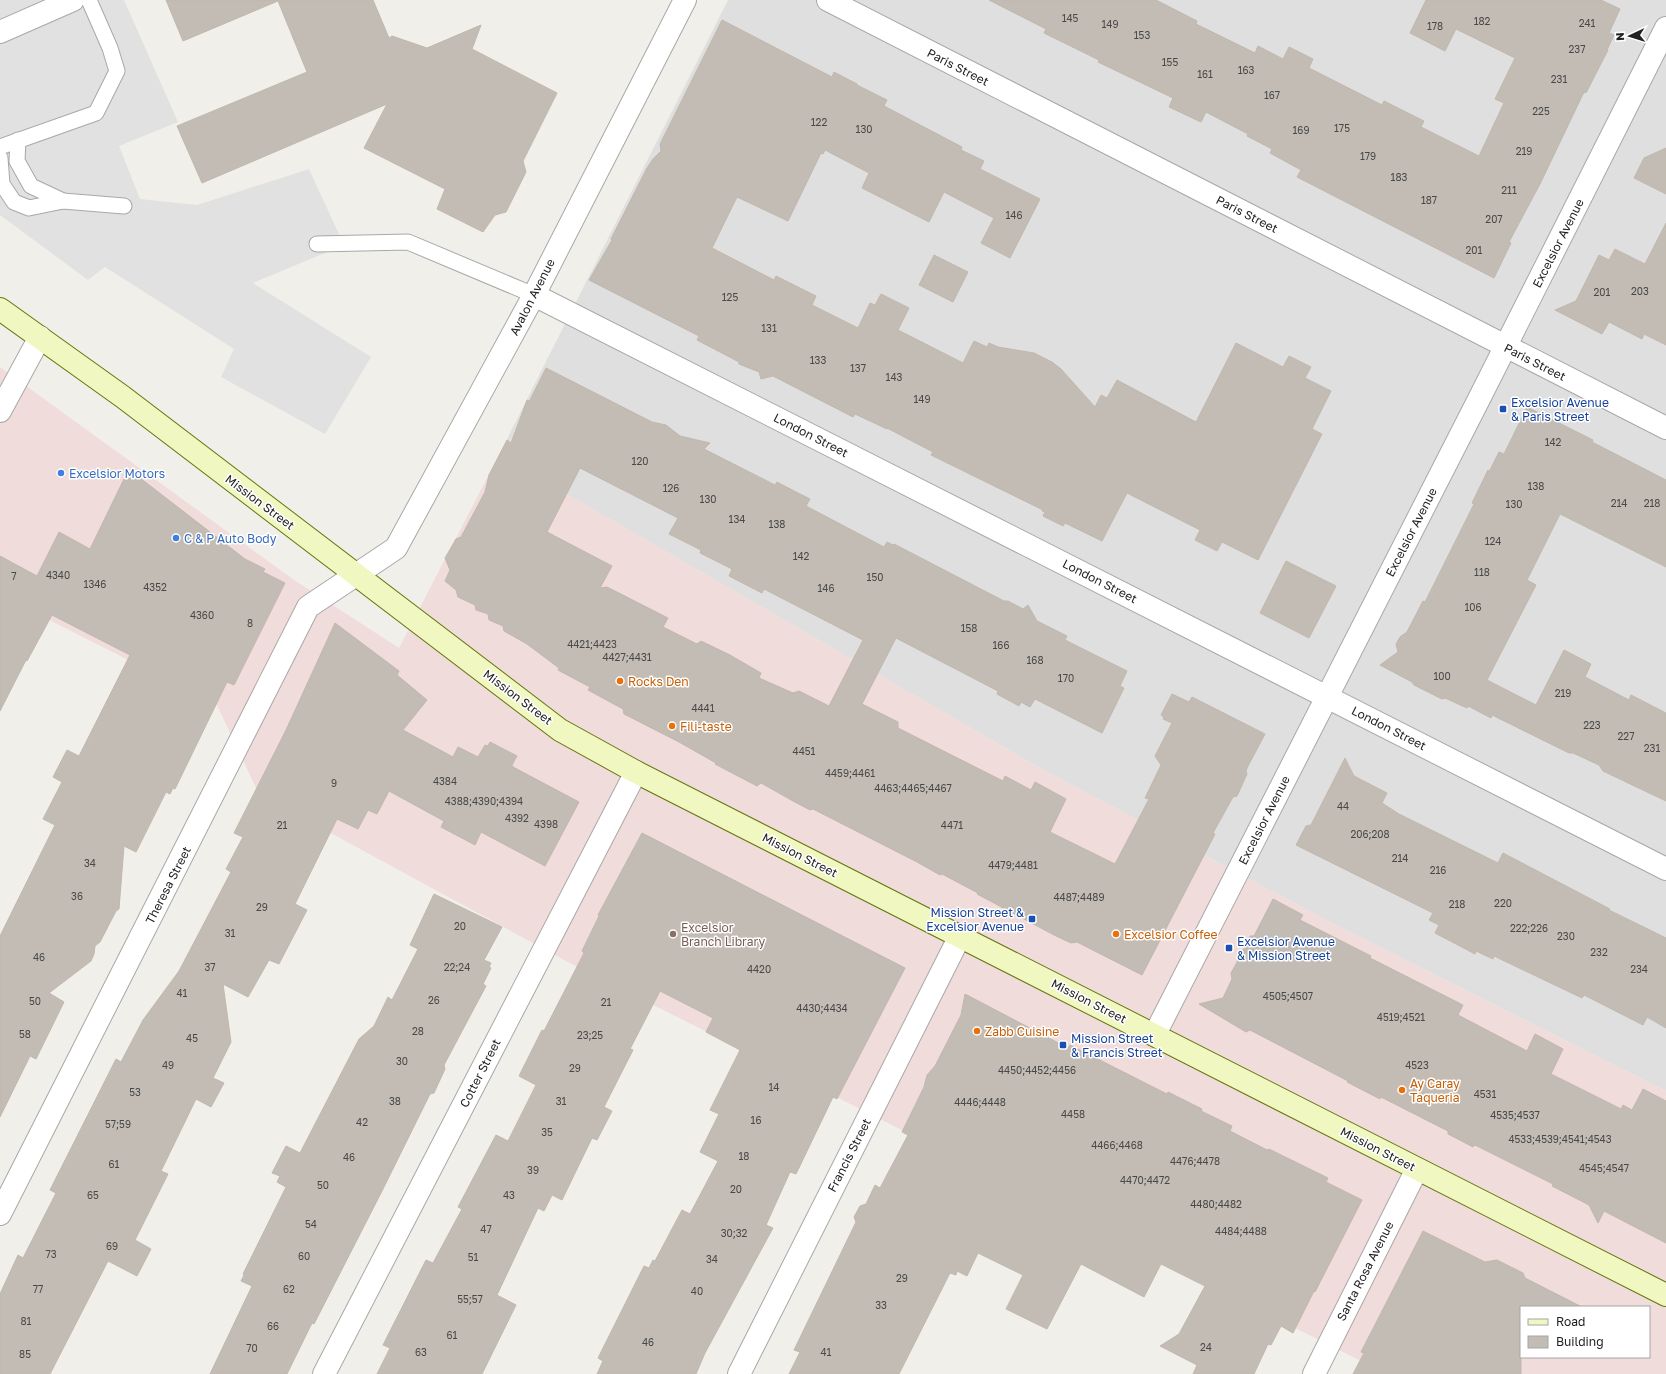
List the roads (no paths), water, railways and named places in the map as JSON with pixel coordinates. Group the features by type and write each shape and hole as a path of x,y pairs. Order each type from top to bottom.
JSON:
{"main road":[{"name":"Mission Street","path":"0,309 123,397 560,730 636,772 1155,1034 1666,1295"}],"street":[{"path":"0,32 73,0"},
{"name":"Avalon Avenue","path":"355,575 396,548 534,294 685,0"},
{"name":"Paris Street","path":"828,0 1666,428"},
{"name":"Excelsior Avenue","path":"1155,1034 1506,346 1666,28"},
{"name":"London Street","path":"534,294 1666,869"},
{"path":"0,411 40,337"},
{"name":"Theresa Street","path":"0,1214 308,607 355,575"},
{"name":"Cotter Street","path":"324,1374 636,772"},
{"name":"Francis Street","path":"739,1374 960,936"},
{"name":"Santa Rosa Avenue","path":"1314,1374 1417,1168"}],"lane":[{"path":"0,148 18,140 96,113 117,71 110,48 89,0"},
{"path":"18,140 17,161 31,186 63,201"},
{"path":"0,158 2,184 14,202 28,208 63,201 124,206"},
{"path":"317,244 408,242 534,294"}],"place":[{"name":"Excelsior Avenue & Paris Street","path":"1503,409"},
{"name":"Excelsior Motors","path":"61,473"},
{"name":"C & P Auto Body","path":"176,538"},
{"name":"Rocks Den","path":"620,681"},
{"name":"Fili-taste","path":"672,726"},
{"name":"Mission Street & Excelsior Avenue","path":"1032,919"},
{"name":"Excelsior Branch Library","path":"673,934"},
{"name":"Excelsior Coffee","path":"1116,934"},
{"name":"Excelsior Avenue & Mission Street","path":"1229,948"},
{"name":"Zabb Cuisine","path":"977,1031"},
{"name":"Mission Street & Francis Street","path":"1063,1045"},
{"name":"Ay Caray Taqueria","path":"1402,1090"}]}
